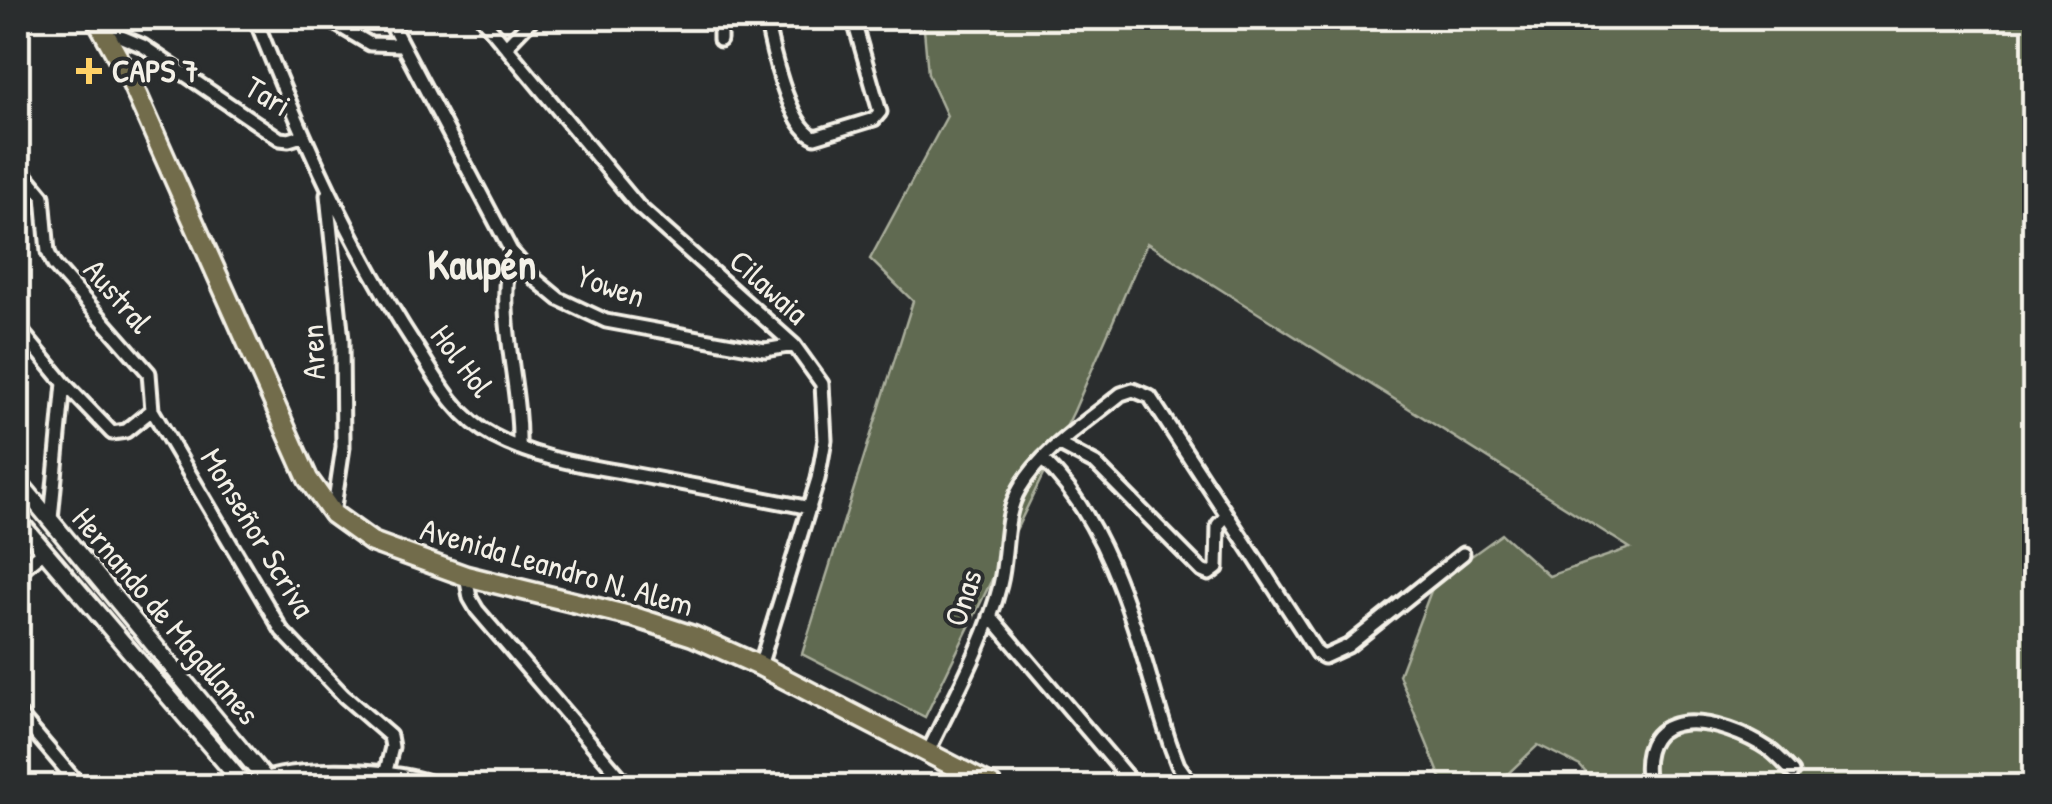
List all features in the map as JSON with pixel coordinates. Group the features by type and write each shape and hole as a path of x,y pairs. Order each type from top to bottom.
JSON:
{"highway":[{"name":"Avenida Leandro N. Alem","path":"100,24 130,80 308,479 333,514 372,542 466,576 662,625 760,666 992,786"}],"main road":[{"name":"Hernando de Magallanes","path":"18,481 264,784"},
{"name":"Hernando de Magallanes","path":"18,520 245,786"}],"street":[{"name":"Hol Hol","path":"256,18 302,136 386,302 449,398 488,434 539,456 810,508"},
{"path":"326,18 370,44 402,45"},
{"name":"Yowen","path":"388,18 511,251 559,299 606,320 765,350 794,345"},
{"name":"Cilawaia","path":"482,18 647,216 794,345 817,373 826,410 825,440 810,508 760,666"},
{"path":"507,45 533,18"},
{"path":"720,18 720,40"},
{"path":"766,18 794,113 808,135 815,138 874,119 880,112 853,18"},
{"name":"Tari","path":"100,24 143,46 280,139 302,136"},
{"name":"Austral","path":"18,166 42,196 48,252 54,264 149,373 152,410"},
{"name":"Aren","path":"327,187 342,340 343,447 333,514"},
{"path":"511,251 504,287 520,422 519,448"},
{"path":"18,328 112,432 126,431 152,410"},
{"path":"50,520 64,383"},
{"name":"Onas","path":"928,754 990,616 1001,583 1016,492 1043,460 1121,394 1141,391 1150,398 1226,516"},
{"name":"Monseñor Scriva","path":"152,410 282,630 344,696 390,736 392,747 385,775"},
{"path":"1060,445 1096,464 1209,574 1217,568 1218,525 1226,516 1307,638 1324,657 1348,646 1463,554"},
{"path":"1043,460 1057,474 1107,550 1178,765 1193,786"},
{"path":"18,572 44,551"},
{"path":"466,576 470,598 478,610 628,786"},
{"path":"990,616 1129,779 1130,786"},
{"path":"18,713 80,786"},
{"path":"1648,786 1644,766 1653,742 1662,729 1684,721 1738,733 1772,751 1793,772"},
{"path":"264,784 284,771 308,769 424,780 438,786"}],"green space":[{"path":"923,18 2034,18 2034,786 1598,786 1580,766 1538,745 1495,786 1448,786 1440,776 1399,675 1434,583 1502,534 1549,576 1630,548 1147,243 1074,411 925,717 802,654 913,301 870,259 947,116 928,74"}],"place":[{"name":"CAPS 7","path":"89,71"}],"district":[{"name":"Kaupén","path":"482,264"}]}
